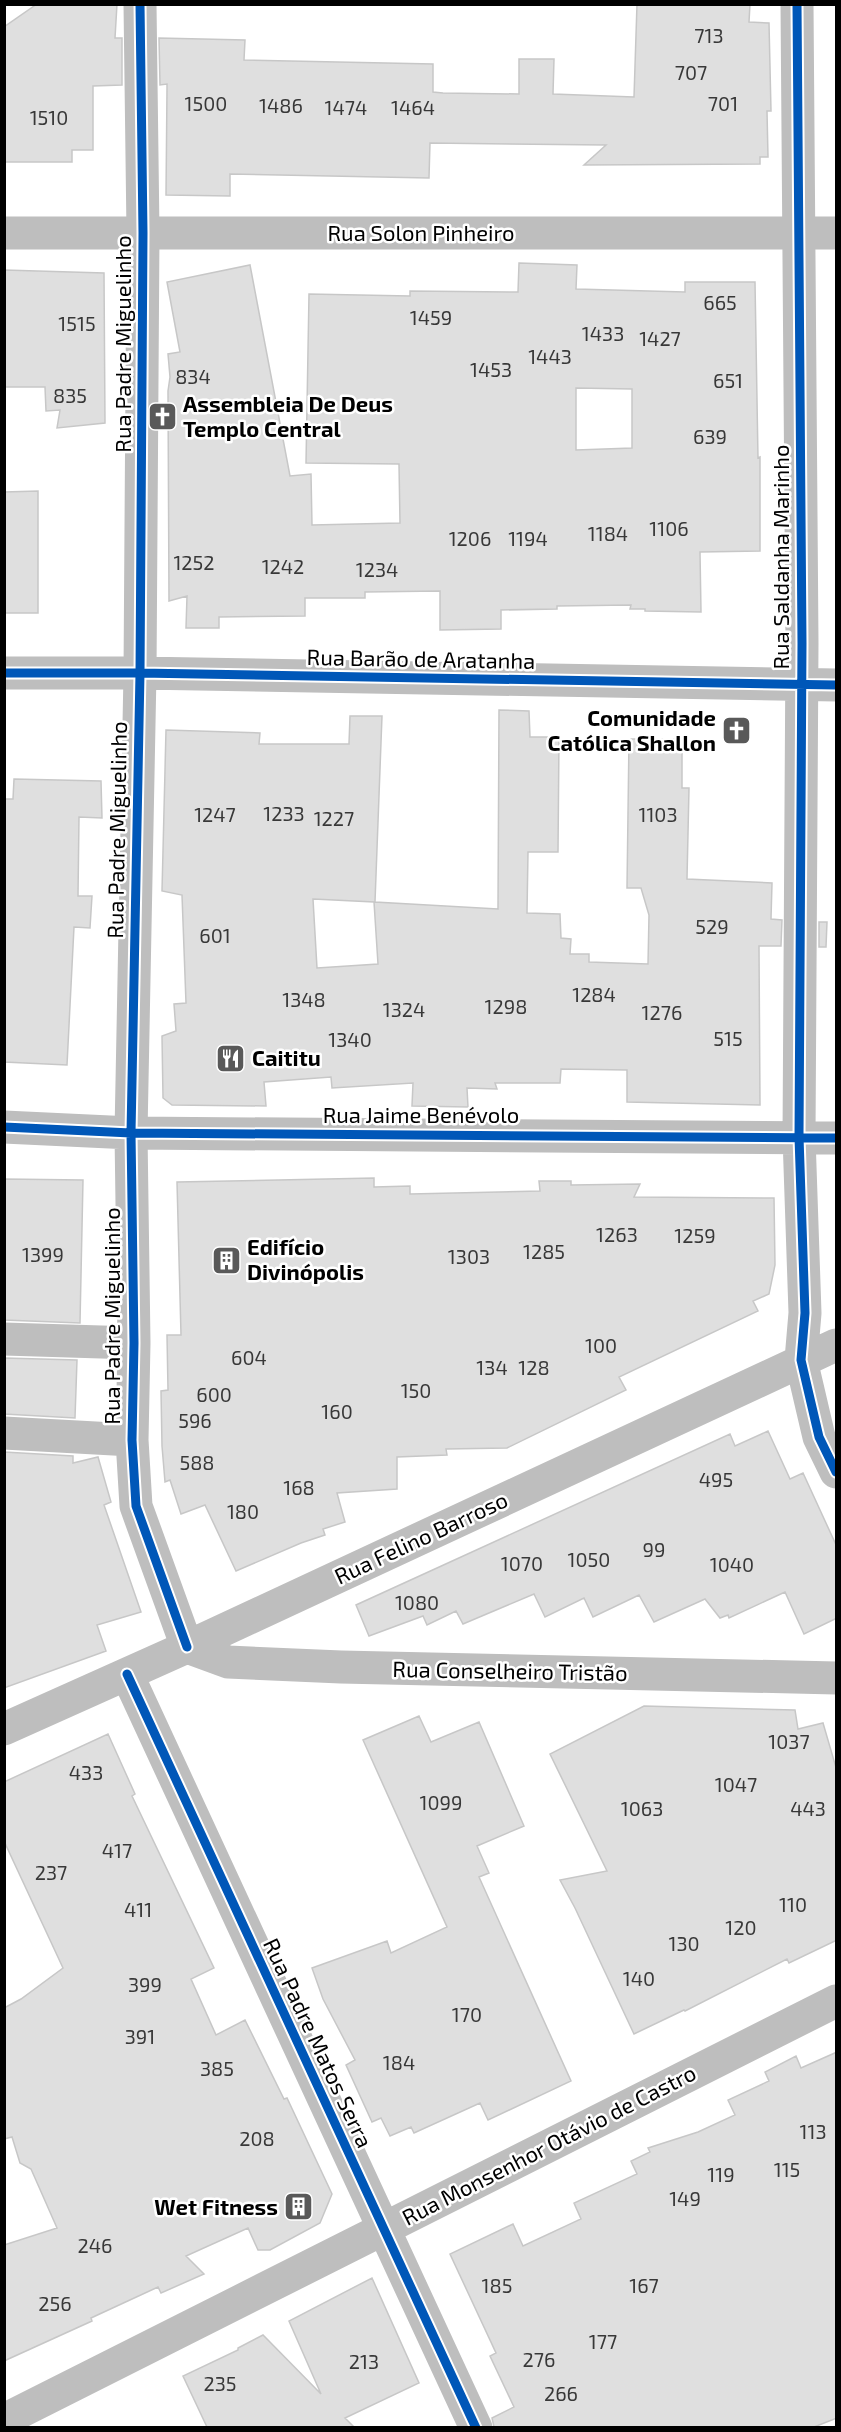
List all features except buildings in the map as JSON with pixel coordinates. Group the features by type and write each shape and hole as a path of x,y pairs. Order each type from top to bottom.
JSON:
{"street":[{"name":"Rua Padre Miguelinho","path":"140,4 143,233 140,673 131,1133 134,1344 132,1440 136,1506 187,1647"},
{"name":"Rua Saldanha Marinho","path":"797,4 802,686 799,1137 805,1313 801,1360 819,1437 837,1472"},
{"name":"Rua Solon Pinheiro","path":"4,232 837,233"},
{"name":"Rua Barão de Aratanha","path":"4,673 140,673 837,685"},
{"name":"Rua Jaime Benévolo","path":"4,1127 131,1133 837,1138"},
{"path":"4,1339 134,1344"},
{"name":"Rua Felino Barroso","path":"4,1729 187,1647 837,1345"},
{"path":"4,1433 132,1440"},
{"name":"Rua Conselheiro Tristão","path":"187,1647 228,1662 364,1668 837,1678"},
{"name":"Rua Padre Matos Serra","path":"127,1674 382,2229 476,2427"},
{"name":"Rua Monsenhor Otávio de Castro","path":"4,2420 837,2001"}],"cycle path":[{"path":"140,4 143,233 140,673 131,1133 134,1343 132,1440 136,1506 187,1647"},
{"path":"797,4 802,643 799,1137 805,1313 801,1360 819,1437 836,1472"},
{"path":"4,673 140,673 836,685"},
{"path":"4,1127 131,1133 836,1138"},
{"path":"127,1674 476,2428"}],"place":[{"name":"Assembleia De Deus Templo Central","path":"162,417"},
{"name":"Comunidade Católica Shallon","path":"737,731"},
{"name":"Caititu","path":"231,1058"},
{"name":"Edifício Divinópolis","path":"226,1260"},
{"name":"Wet Fitness","path":"299,2207"}]}
